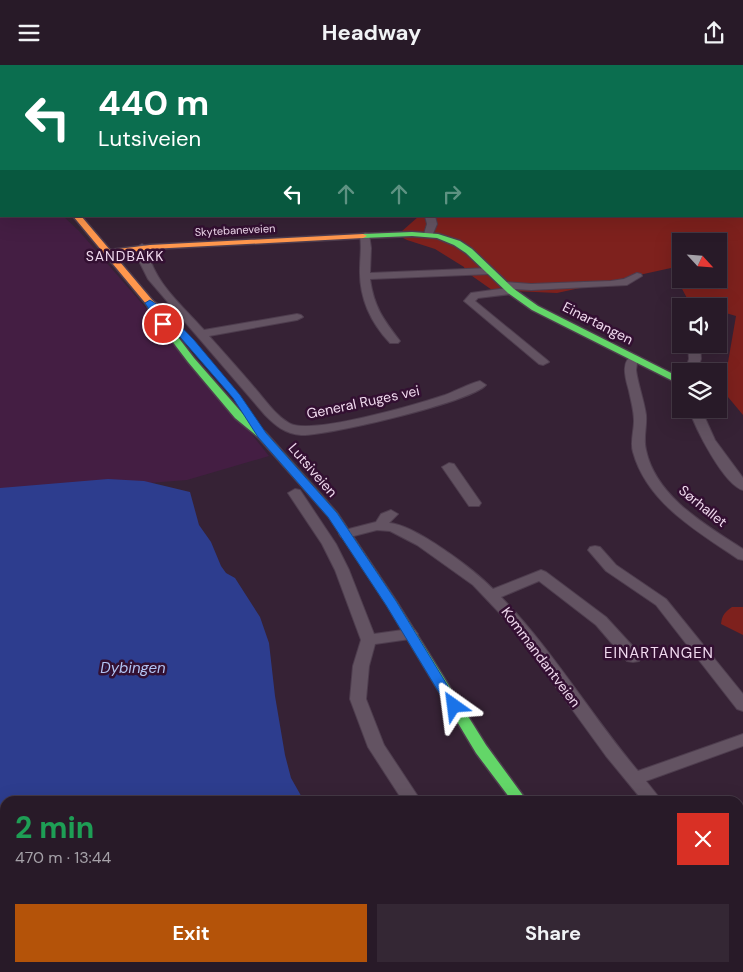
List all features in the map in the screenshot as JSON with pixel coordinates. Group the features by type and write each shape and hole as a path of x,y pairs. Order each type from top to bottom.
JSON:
{"main road":[{"name":"Lutsiveien","path":"78,217 150,303 190,342 236,397 262,435 333,515 410,634 480,749 516,796"},
{"name":"Skytebaneveien","path":"107,253 142,247 429,234"},
{"name":"Einartangen","path":"429,234 447,238 461,245 509,288 535,308 672,377"}],"street":[{"path":"429,234 432,224 430,217"},
{"path":"366,236 365,276 369,300 381,327 394,341"},
{"name":"General Ruges vei","path":"142,247 144,261 152,277 280,423 294,430 321,429 392,413 441,400 480,385"},
{"path":"365,276 490,271"},
{"name":"Einartangen","path":"509,288 611,284 627,282 637,276"},
{"path":"509,288 474,295 469,301 543,361"},
{"path":"201,334 298,317"},
{"name":"Sørhallet","path":"635,358 630,363 630,370 640,417 638,447 650,476 664,494 688,518 743,556"},
{"path":"698,418 707,440 743,486"},
{"path":"449,467 474,503"},
{"path":"295,493 329,544 342,570 369,640 361,666 358,699 376,747 409,796"},
{"name":"Kommandantveien","path":"346,534 386,520 393,527 422,542 466,573 516,621 633,779 648,796"},
{"path":"595,550 611,568 661,603 743,705"},
{"path":"491,595 541,575 597,617 633,657"},
{"path":"369,640 410,634"},
{"path":"633,779 743,740"}],"shaded area":[{"path":"0,217 64,217 79,231 204,375 269,456 187,480 0,495"},
{"path":"418,217 743,217 743,415 727,396 727,368 736,316 727,313 727,298 687,298 682,288 728,287 728,233 672,233 672,270 671,268 557,293 492,290 465,271 464,267 435,249 403,238 401,232"},
{"path":"732,607 743,607 743,635 721,624 724,614"}],"water":[{"name":"Dybingen","path":"108,479 144,481 190,492 199,525 211,542 221,566 226,573 235,578 260,617 269,643 275,696 285,755 291,778 301,796 0,796 0,488"}],"traffic: fast":[{"path":"363,236 412,234 438,236 457,243 469,251 511,291 535,308 672,377"},
{"path":"150,303 154,312 191,360 239,416 262,435 333,515 392,604 481,749 516,796"}],"traffic: slow":[{"path":"78,217 150,303 161,311"},
{"path":"107,253 150,247 363,236"}],"district":[{"name":"SANDBAKK","path":"125,256"},
{"name":"EINARTANGEN","path":"659,653"}],"route":[{"path":"163,324 150,303 190,342 248,412 262,435 333,515 392,604 454,706"}]}
